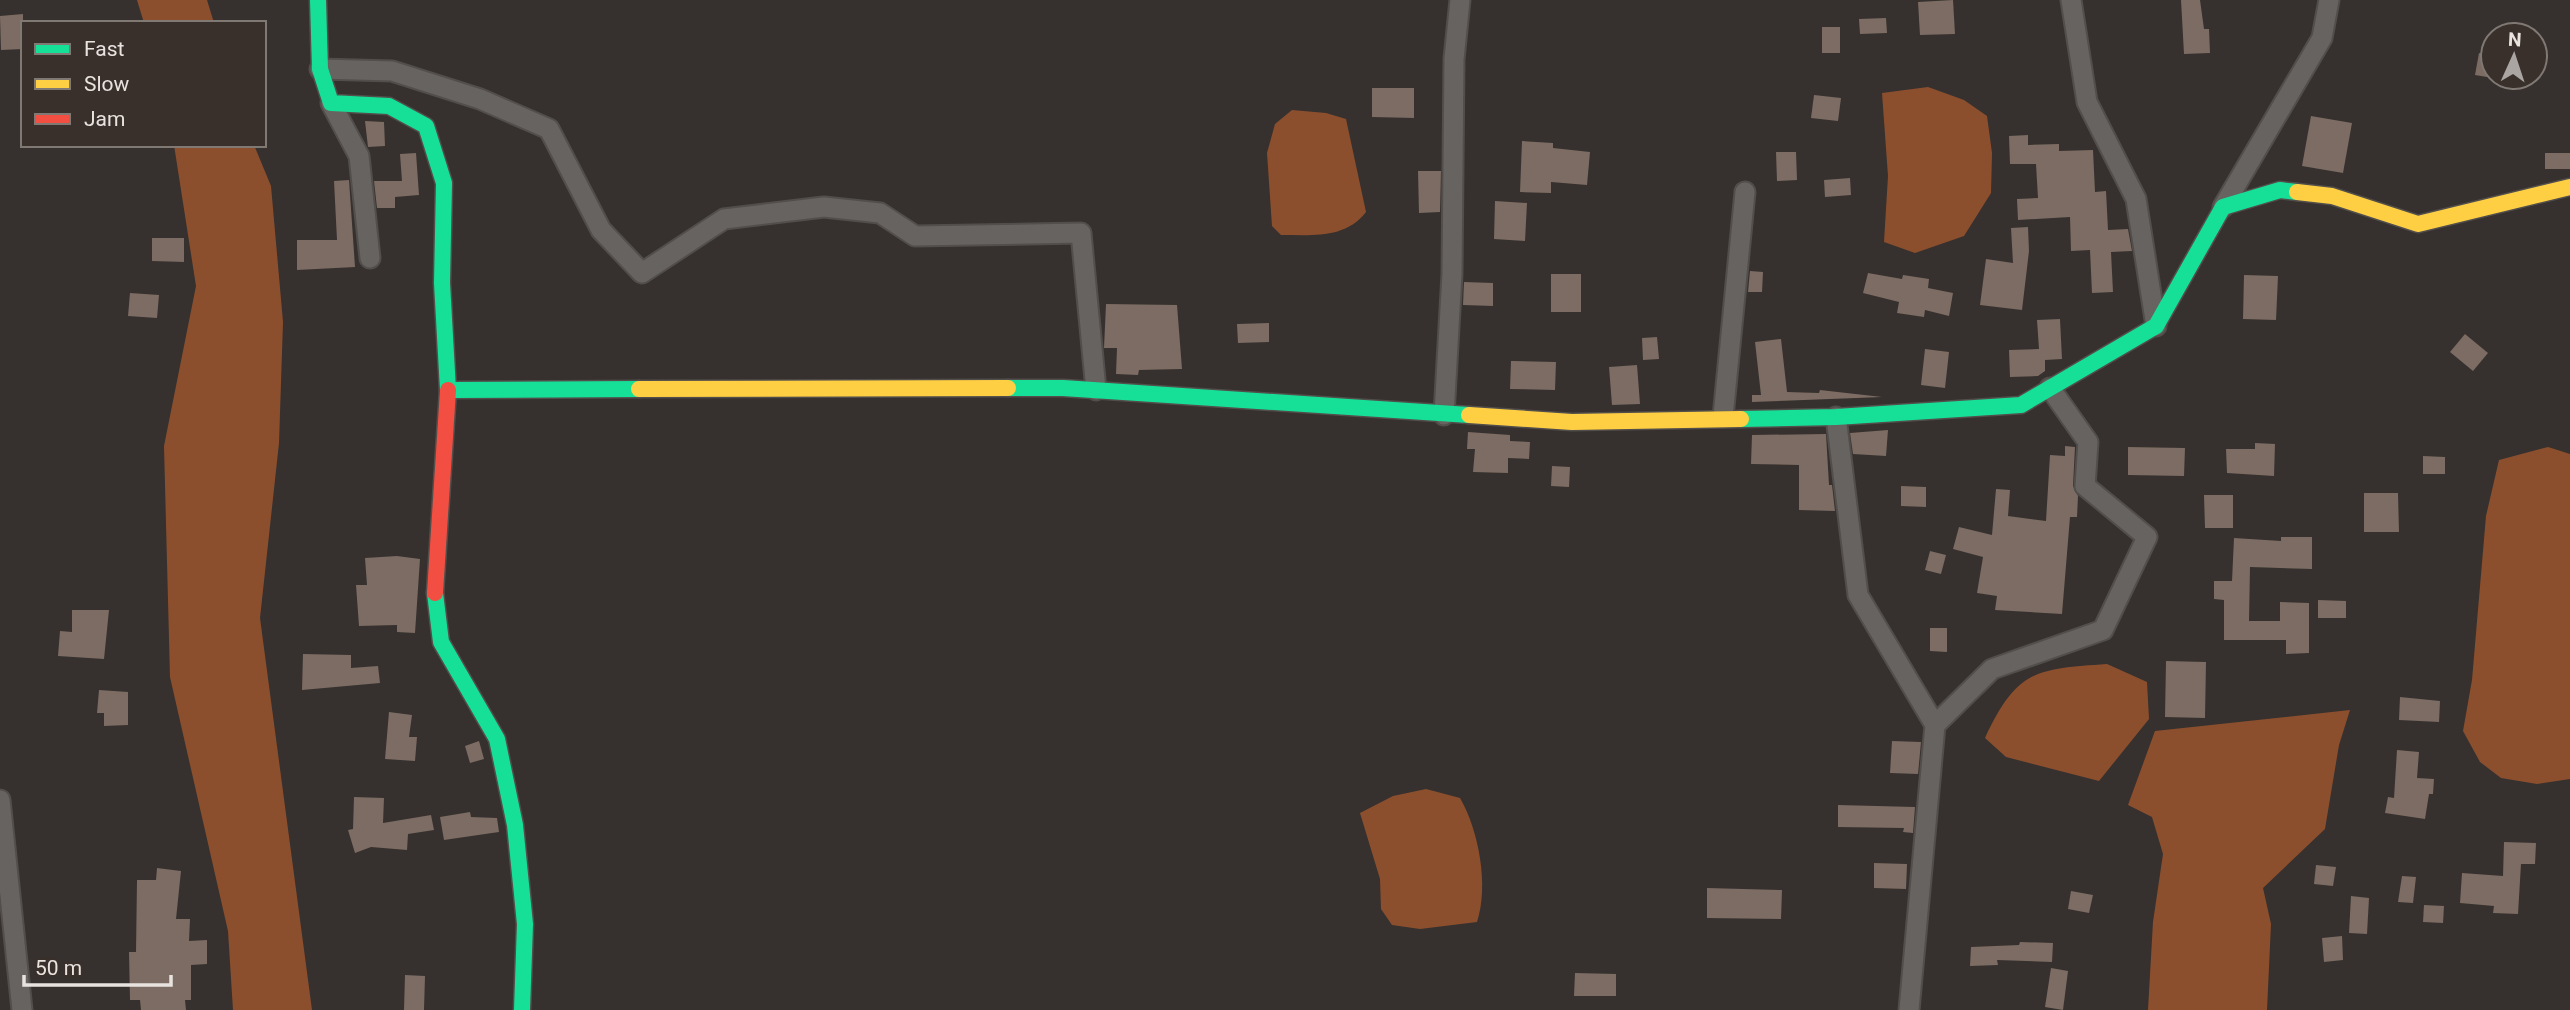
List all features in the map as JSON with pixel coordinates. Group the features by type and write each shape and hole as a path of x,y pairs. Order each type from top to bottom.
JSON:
{"street":[{"path":"318,0 320,69 331,103 359,156 370,258"},
{"path":"1444,415 1452,274 1454,59 1460,0"},
{"path":"2071,0 2087,102 2136,199 2156,326"},
{"path":"448,390 1063,388 1572,422 1723,417 1836,418 2021,405 2156,326 2288,92 2322,38 2329,0"},
{"path":"320,69 392,71 480,99 549,129 601,230 642,273 724,219 824,207 880,213 915,236 1081,233 1096,390"},
{"path":"331,103 389,106 426,126 444,183 442,283 448,390 441,462 434,606 441,642 496,739 515,825 525,924 522,1010"},
{"path":"2223,207 2280,190 2332,196 2418,224 2570,187"},
{"path":"1723,417 1745,192"},
{"path":"1935,724 1992,670 2103,630 2147,537 2085,486 2088,442 2050,387"},
{"path":"1836,418 1858,594 1935,724 1909,1010"},
{"path":"0,800 22,1010"}],"shaded area":[{"path":"137,0 207,0 213,21 143,21"},
{"path":"1928,87 1964,100 1987,116 1992,153 1991,193 1964,236 1915,253 1884,242 1888,176 1882,93"},
{"path":"1292,110 1326,113 1346,119 1366,212 1348,227 1328,234 1281,235 1272,226 1267,153 1275,124"},
{"path":"174,147 255,147 271,186 283,322 279,443 260,618 312,1010 233,1010 228,931 170,677 164,446 196,286"},
{"path":"2548,447 2570,454 2570,779 2537,784 2501,778 2480,762 2463,731 2472,680 2486,516 2499,460"},
{"path":"2107,664 2147,682 2149,719 2099,781 2006,757 1985,738 2007,698 2031,677 2062,668"},
{"path":"2350,710 2339,745 2325,829 2263,888 2271,924 2267,1010 2148,1010 2153,922 2163,854 2152,817 2128,805 2155,731"},
{"path":"1426,789 1460,798 1467,811 1477,842 1482,876 1477,922 1420,929 1392,925 1381,909 1380,879 1360,813 1393,796"}],"building":[{"path":"1953,0 1955,34 1920,35 1918,2"},
{"path":"2181,0 2200,0 2204,29 2209,29 2210,53 2184,54"},
{"path":"23,14 21,49 1,50 0,16"},
{"path":"1886,18 1887,33 1860,34 1859,19"},
{"path":"1822,27 1840,27 1840,53 1822,53"},
{"path":"2479,53 2479,76 2475,75"},
{"path":"1372,88 1414,88 1414,118 1372,117"},
{"path":"1814,95 1841,98 1838,121 1811,118"},
{"path":"2311,116 2352,123 2343,173 2302,166"},
{"path":"365,121 384,122 385,146 368,147"},
{"path":"2028,135 2028,145 2059,144 2059,151 2093,150 2095,192 2106,191 2108,230 2128,229 2132,251 2111,252 2113,292 2092,293 2090,250 2071,251 2070,217 2018,220 2017,199 2038,198 2036,164 2010,164 2009,136"},
{"path":"1522,141 1553,143 1553,148 1590,152 1587,185 1551,182 1551,193 1520,192"},
{"path":"1776,152 1796,152 1797,180 1777,181"},
{"path":"416,153 419,195 395,197 395,208 377,208 374,181 402,181 400,154"},
{"path":"2545,153 2570,153 2570,169 2545,169"},
{"path":"1418,171 1441,171 1440,212 1419,213"},
{"path":"1850,178 1851,195 1825,197 1824,180"},
{"path":"349,180 355,267 297,270 297,240 337,240 334,181"},
{"path":"1495,201 1527,203 1525,241 1494,239"},
{"path":"2028,227 2029,251 2022,310 1980,305 1986,259 2013,263 2011,228"},
{"path":"152,238 184,238 184,262 152,261"},
{"path":"1750,271 1763,272 1762,292 1748,292"},
{"path":"1868,273 1902,279 1903,275 1929,279 1928,288 1953,293 1949,316 1925,310 1924,317 1897,313 1899,302 1863,293"},
{"path":"1551,274 1581,274 1581,312 1551,312"},
{"path":"2244,275 2278,276 2276,320 2243,319"},
{"path":"1464,282 1493,283 1493,306 1463,305"},
{"path":"130,293 159,295 157,318 128,316"},
{"path":"1106,304 1177,305 1182,369 1139,370 1138,375 1116,374 1117,348 1104,348"},
{"path":"2060,319 2062,359 2045,360 2045,371 2038,376 2010,377 2009,350 2039,349 2037,320"},
{"path":"1269,323 1269,342 1238,343 1237,324"},
{"path":"2465,334 2488,353 2473,371 2450,352"},
{"path":"1657,337 1659,359 1643,360 1642,338"},
{"path":"1781,339 1787,392 1819,393 1820,390 1882,397 1752,402 1752,395 1761,395 1755,342"},
{"path":"1925,349 1949,352 1945,388 1921,385"},
{"path":"1511,361 1556,362 1555,390 1510,389"},
{"path":"1637,365 1640,404 1612,405 1609,367"},
{"path":"1888,430 1886,456 1853,454 1850,433"},
{"path":"1468,432 1510,435 1510,441 1530,442 1529,459 1508,458 1508,473 1473,472 1475,449 1467,449"},
{"path":"1826,434 1829,485 1832,485 1835,511 1799,510 1799,465 1751,464 1752,435"},
{"path":"2255,443 2275,444 2274,476 2227,473 2226,449 2255,449"},
{"path":"2065,446 2075,447 2073,486 2078,496 2077,517 2070,517 2062,614 1995,610 1997,596 1977,593 1983,557 1953,549 1959,527 1992,535 1996,489 2010,490 2008,516 2046,521 2050,455 2065,456"},
{"path":"2128,447 2185,448 2184,476 2128,475"},
{"path":"2423,456 2445,457 2445,474 2423,474"},
{"path":"1552,466 1570,467 1569,487 1551,486"},
{"path":"1901,486 1926,487 1926,507 1901,506"},
{"path":"2364,493 2398,493 2399,532 2364,532"},
{"path":"2204,495 2233,495 2233,528 2205,528"},
{"path":"2281,537 2312,537 2312,569 2250,567 2249,621 2280,621 2280,602 2309,603 2309,653 2286,654 2286,640 2224,640 2224,600 2214,599 2214,581 2232,581 2234,538 2281,541"},
{"path":"1930,551 1946,555 1941,574 1925,570"},
{"path":"397,556 420,559 415,633 397,632 397,625 359,626 356,585 367,585 365,558"},
{"path":"2318,600 2346,601 2346,618 2318,618"},
{"path":"72,610 109,610 104,659 58,656 60,631 72,632"},
{"path":"1930,628 1947,628 1947,652 1930,651"},
{"path":"303,654 351,655 351,668 378,666 380,683 302,690"},
{"path":"2166,661 2206,662 2205,718 2165,717"},
{"path":"99,690 128,692 128,725 104,726 104,713 97,713"},
{"path":"2400,697 2440,701 2439,722 2399,720"},
{"path":"389,712 412,715 409,737 417,737 415,761 385,759"},
{"path":"479,741 484,759 470,763 465,746"},
{"path":"1892,741 1921,742 1918,774 1890,773"},
{"path":"2397,750 2419,752 2417,778 2434,779 2433,794 2429,794 2425,819 2385,813 2388,797 2394,798"},
{"path":"354,797 384,798 383,823 431,815 434,830 408,834 407,850 371,847 355,853 348,830 353,829"},
{"path":"1838,805 1915,807 1913,833 1903,832 1904,828 1838,827"},
{"path":"470,812 471,817 497,818 499,832 444,840 440,817"},
{"path":"2504,842 2536,843 2535,864 2521,864 2518,914 2493,913 2494,906 2460,903 2462,873 2503,876"},
{"path":"1874,863 1907,864 1906,889 1874,888"},
{"path":"2316,865 2336,867 2333,886 2314,884"},
{"path":"157,868 181,871 176,919 190,919 189,941 207,940 207,964 191,965 191,1000 185,1000 186,1010 141,1010 140,1000 130,1000 129,952 136,952 137,880 156,880"},
{"path":"2402,876 2416,877 2413,903 2398,902"},
{"path":"1707,888 1782,890 1781,919 1707,918"},
{"path":"2071,891 2093,895 2089,913 2068,909"},
{"path":"2351,896 2369,898 2367,934 2349,933"},
{"path":"2424,905 2444,906 2443,923 2423,922"},
{"path":"2342,936 2343,960 2324,962 2322,938"},
{"path":"2020,942 2053,943 2052,962 1997,960 1998,965 1970,966 1971,947 2019,945"},
{"path":"2051,968 2068,971 2063,1010 2045,1007"},
{"path":"1575,973 1616,974 1616,996 1574,996"},
{"path":"405,975 425,976 424,1010 404,1010"}],"traffic: fast":[{"path":"318,0 320,69 331,103 389,106 426,126 444,183 442,283 448,390 639,389"},
{"path":"1741,419 1836,417 2021,405 2156,326 2223,207 2280,190 2297,192"},
{"path":"1008,388 1063,388 1469,415"},
{"path":"435,593 441,642 497,739 515,825 525,924 522,1010"}],"traffic: slow":[{"path":"2297,192 2332,196 2418,224 2570,187"},
{"path":"639,389 1008,388"},
{"path":"1469,415 1572,422 1741,419"}],"traffic: jam":[{"path":"435,593 448,390"}]}
